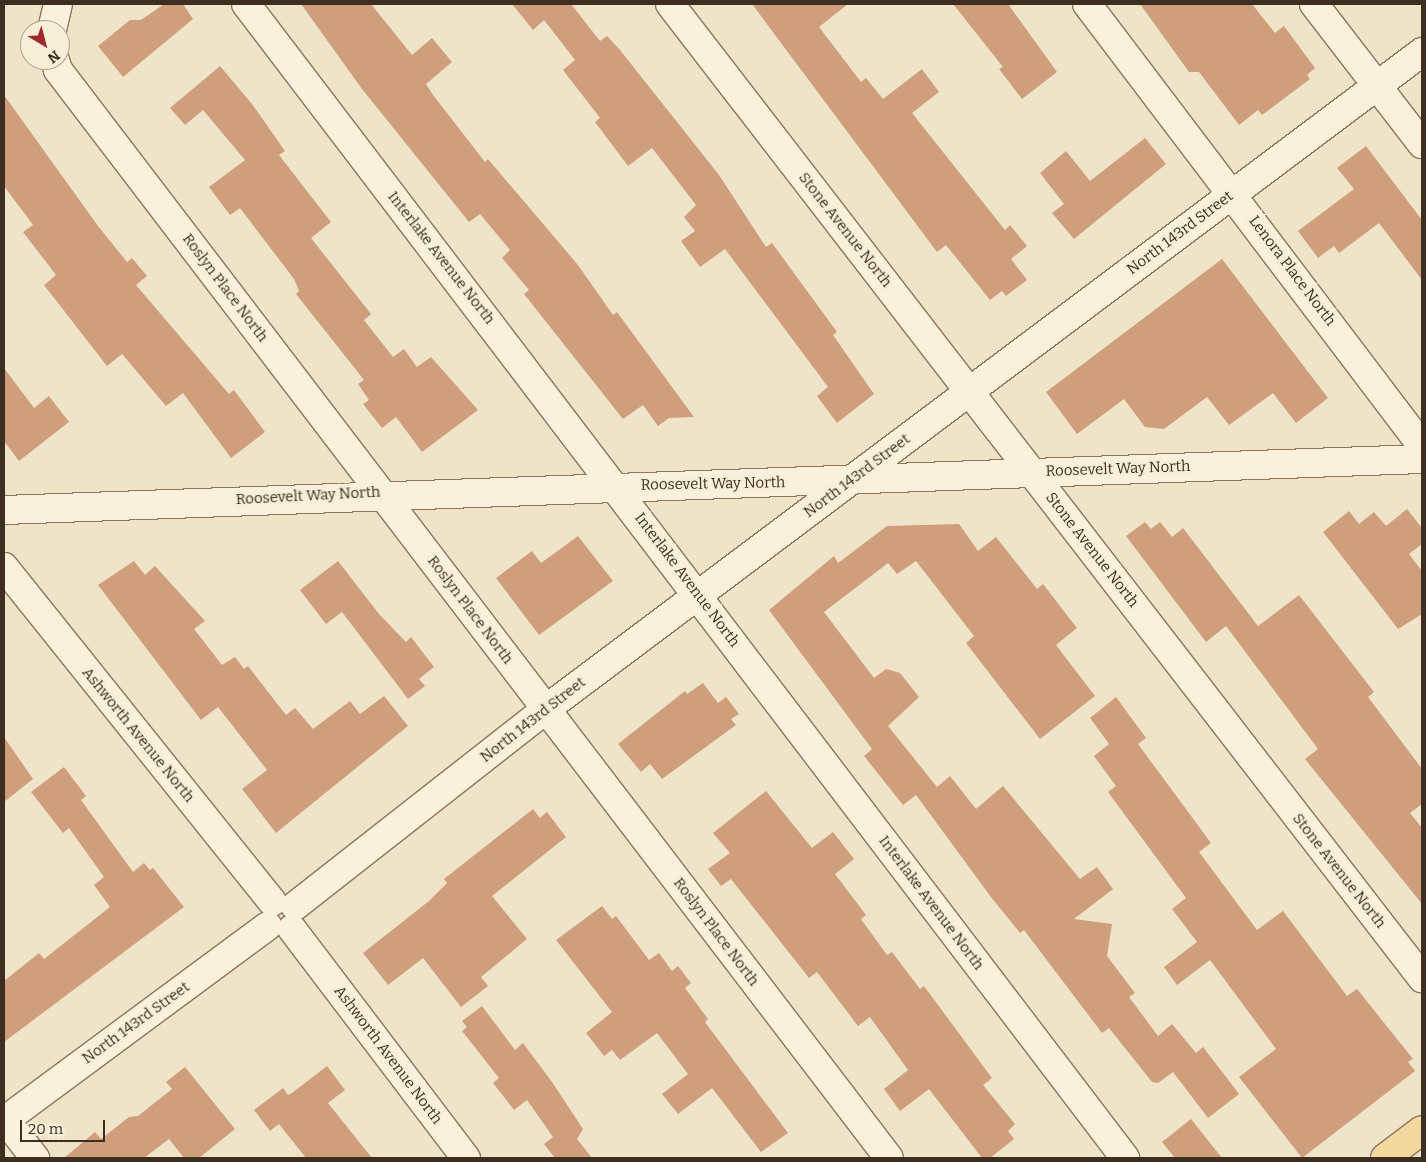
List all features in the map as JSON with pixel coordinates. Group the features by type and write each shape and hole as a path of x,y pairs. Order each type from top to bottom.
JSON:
{"main road":[{"path":"1385,1158 1422,1130"}],"street":[{"path":"54,20 58,4"},
{"name":"Interlake Avenue North","path":"246,4 616,486 1125,1158"},
{"name":"Stone Avenue North","path":"670,4 1422,978"},
{"name":"Lenora Place North","path":"1087,4 1233,193 1422,446"},
{"path":"1314,4 1422,144"},
{"name":"North 143rd Street","path":"4,1120 282,916 546,709 1422,52"},
{"name":"Roslyn Place North","path":"60,70 64,78 889,1158"},
{"name":"Roosevelt Way North","path":"4,510 382,493 850,481 1031,472 1422,459"},
{"name":"Ashworth Avenue North","path":"4,567 282,916 466,1158"},
{"path":"4,1120 35,1158"}],"building":[{"path":"164,4 183,4 193,19 123,77 98,46 130,20 141,20"},
{"path":"301,4 371,4 412,55 432,38 452,62 426,84 433,95 485,162 488,159 578,265 613,315 617,312 694,417 669,418 658,426 643,405 623,419 524,294 529,290 502,258 510,250 480,214 469,222 362,89"},
{"path":"512,4 571,4 600,41 607,36 620,50 719,175 766,247 772,243 837,332 833,335 874,394 837,423 817,396 828,387 725,249 700,267 681,241 695,231 684,217 696,205 652,148 628,166 595,122 600,118 563,70 575,60 544,20 533,30"},
{"path":"752,4 848,4 819,27 861,82 866,78 883,99 922,69 939,92 912,113 1005,230 1010,225 1027,246 1011,259 1027,280 1006,296 1002,291 990,300 946,245 937,252"},
{"path":"953,4 1008,4 1057,72 1022,99 999,69 1003,67"},
{"path":"1140,4 1252,4 1275,33 1284,26 1315,68 1307,75 1310,79 1262,115 1258,110 1239,125 1199,72 1189,72"},
{"path":"220,66 252,104 285,151 279,155 331,222 311,238 371,314 364,320 393,357 404,349 417,367 431,357 478,410 422,452 396,417 382,428 363,404 369,400 358,384 364,380 296,294 299,291 294,279 240,208 230,215 209,187 245,160 203,110 185,125 170,108"},
{"path":"4,95 98,226 127,262 132,258 147,276 136,285 229,394 234,390 265,432 231,458 183,393 166,406 122,354 107,366 44,285 56,275 23,232 33,225 4,186"},
{"path":"1145,138 1166,164 1074,239 1052,213 1064,204 1040,173 1066,151 1090,181"},
{"path":"1366,146 1422,220 1422,280 1379,223 1339,253 1334,246 1318,258 1298,231 1354,189 1337,168"},
{"path":"1222,259 1328,398 1296,423 1273,393 1229,425 1207,397 1164,429 1145,427 1124,399 1077,434 1046,392"},
{"path":"4,368 34,408 49,396 69,422 19,461 4,441"},
{"path":"1407,509 1422,528 1422,544 1409,554 1422,571 1422,614 1398,629 1323,532 1349,511 1359,524 1374,512 1386,526"},
{"path":"1145,522 1151,529 1160,522 1172,537 1183,528 1258,626 1299,595 1374,692 1368,697 1422,769 1422,804 1410,813 1422,828 1422,904 1305,759 1318,749 1226,626 1206,642 1126,536"},
{"path":"959,524 978,551 996,537 1037,589 1043,584 1077,628 1056,645 1095,696 1040,739 966,643 974,636 916,561 897,574 888,563 824,612 874,678 886,669 900,673 919,697 888,726 937,787 950,776 976,809 1003,786 1080,879 1097,867 1113,889 1074,919 1112,924 1107,956 1135,993 1129,997 1158,1036 1172,1024 1196,1053 1203,1047 1239,1094 1208,1118 1173,1072 1158,1083 1152,1082 1109,1028 1102,1033 1024,930 1020,933 991,897 916,795 903,805 864,756 872,749 769,610 834,556 838,563 887,526"},
{"path":"578,536 613,581 539,635 496,578 532,551 541,563"},
{"path":"134,561 145,575 155,566 205,621 194,629 222,665 235,657 244,669 248,666 286,715 295,708 313,729 350,701 360,714 384,696 408,726 276,833 242,789 267,770 218,707 201,720 98,585"},
{"path":"338,561 379,614 406,642 411,637 434,667 419,679 425,686 408,699 342,612 326,624 300,590"},
{"path":"703,683 718,703 726,697 739,714 731,719 736,725 662,779 650,764 641,772 618,744 685,691 687,694"},
{"path":"1116,697 1146,738 1138,744 1211,843 1199,852 1257,930 1283,911 1347,996 1357,989 1413,1059 1408,1062 1415,1071 1302,1158 1239,1077 1276,1049 1210,960 1177,985 1164,967 1197,942 1172,909 1186,898 1108,792 1116,786 1094,756 1109,744 1090,718"},
{"path":"4,737 33,779 4,802"},
{"path":"64,767 86,796 81,800 133,872 144,863 150,870 153,868 184,907 4,1042 4,981 39,953 44,959 110,907 94,885 104,877 69,828 63,833 31,792"},
{"path":"766,791 812,848 833,832 854,859 835,874 866,915 861,919 887,955 892,952 920,989 924,986 992,1078 983,1085 1015,1124 1008,1131 1014,1139 990,1158 982,1158 929,1089 900,1111 884,1089 908,1070 870,1017 858,1026 817,972 809,978 731,879 721,886 708,869 730,853 713,833"},
{"path":"533,809 540,818 547,812 566,837 492,896 527,939 481,977 488,986 461,1007 423,958 388,985 363,953 429,901 447,883 444,879"},
{"path":"602,906 612,919 616,916 649,960 659,953 672,971 678,966 691,983 685,988 708,1019 705,1022 788,1133 761,1152 712,1088 678,1114 662,1094 688,1074 657,1033 620,1060 612,1050 604,1056 586,1033 612,1012 556,940"},
{"path":"482,1006 515,1050 523,1043 552,1082 583,1129 577,1139 592,1158 555,1158 544,1144 553,1137 527,1100 514,1110 493,1083 499,1078 462,1031 467,1027 462,1021"},
{"path":"327,1066 345,1090 328,1103 372,1158 306,1158 279,1124 270,1131 254,1110 283,1088 288,1095 292,1093"},
{"path":"185,1067 235,1129 199,1158 184,1158 169,1139 144,1158 64,1158 95,1132 101,1139 129,1117 138,1116 172,1089 166,1082"},
{"path":"1191,1119 1222,1158 1175,1158 1162,1142"}]}
